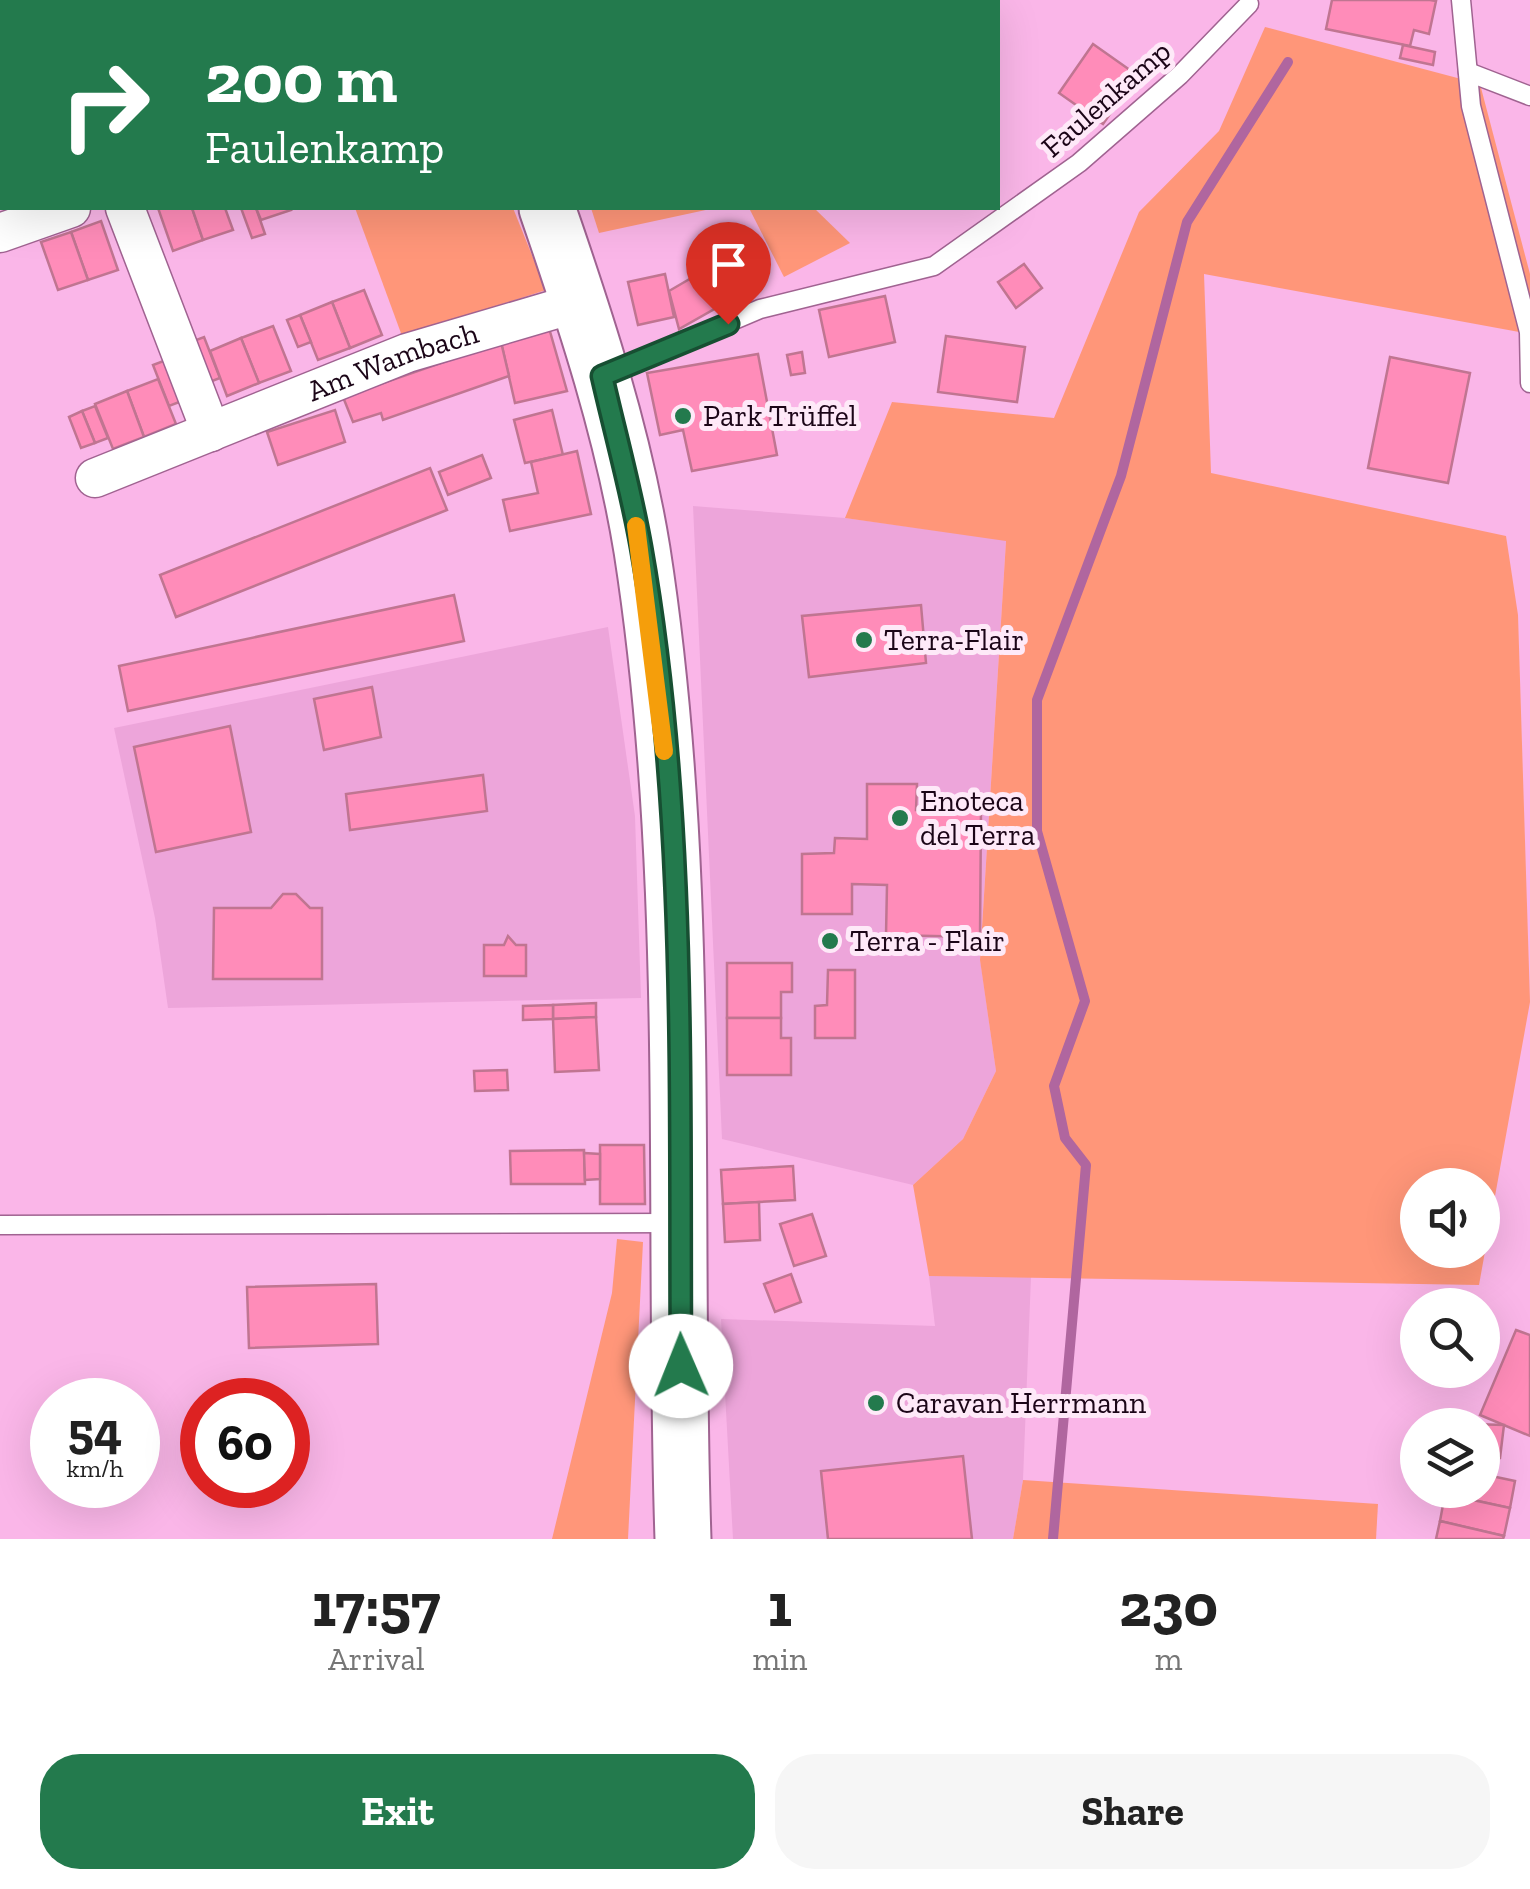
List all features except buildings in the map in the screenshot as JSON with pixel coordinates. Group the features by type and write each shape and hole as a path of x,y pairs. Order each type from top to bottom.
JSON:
{"main road":[{"path":"548,210 602,376 641,547 663,727 677,949 683,1539"}],"street":[{"path":"0,232 64,210"},
{"path":"126,210 211,432"},
{"name":"Am Wambach","path":"95,478 407,354 580,302"}],"lane":[{"path":"1460,0 1471,106 1530,332 1530,383"},
{"name":"Faulenkamp","path":"602,376 760,309 934,266 1079,163 1180,74 1249,4"},
{"path":"1468,72 1530,96"},
{"path":"0,1225 680,1223"}],"shaded area":[{"path":"1265,27 1480,84 1530,274 1530,334 1204,274 1211,473 1506,536 1518,615 1530,1002 1500,1168 1400,1168 1400,1268 1482,1268 1479,1285 929,1276 913,1185 963,1139 996,1071 980,960 1006,541 845,518 892,402 1054,418 1139,212 1219,131"},
{"path":"356,210 514,210 546,290 402,336"},
{"path":"592,210 706,210 599,233"},
{"path":"750,210 816,210 850,243 784,277"},
{"path":"693,506 845,518 1006,540 980,959 996,1071 963,1139 913,1185 722,1139"},
{"path":"608,627 635,816 641,998 168,1008 155,918 114,728"},
{"path":"617,1239 643,1242 628,1539 552,1539 612,1293"},
{"name":"Caravan Herrmann","path":"929,1276 1031,1277 1023,1480 1013,1539 733,1539 721,1319 935,1326"},
{"path":"1023,1480 1378,1504 1376,1539 1013,1539"}],"waterway":[{"path":"1053,1539 1086,1165 1065,1138 1054,1086 1085,1001 1037,831 1037,700 1121,476 1187,222 1288,62"}],"slow traffic":[{"path":"636,526 664,751"}],"place":[{"name":"Park Trüffel","path":"683,416"},
{"name":"Terra-Flair","path":"864,640"},
{"name":"Enoteca del Terra","path":"900,818"},
{"name":"Terra - Flair","path":"830,941"},
{"name":"Caravan Herrmann","path":"876,1403"}],"route":[{"path":"681,1366 677,949 663,727 641,547 602,376 728,324"}]}
